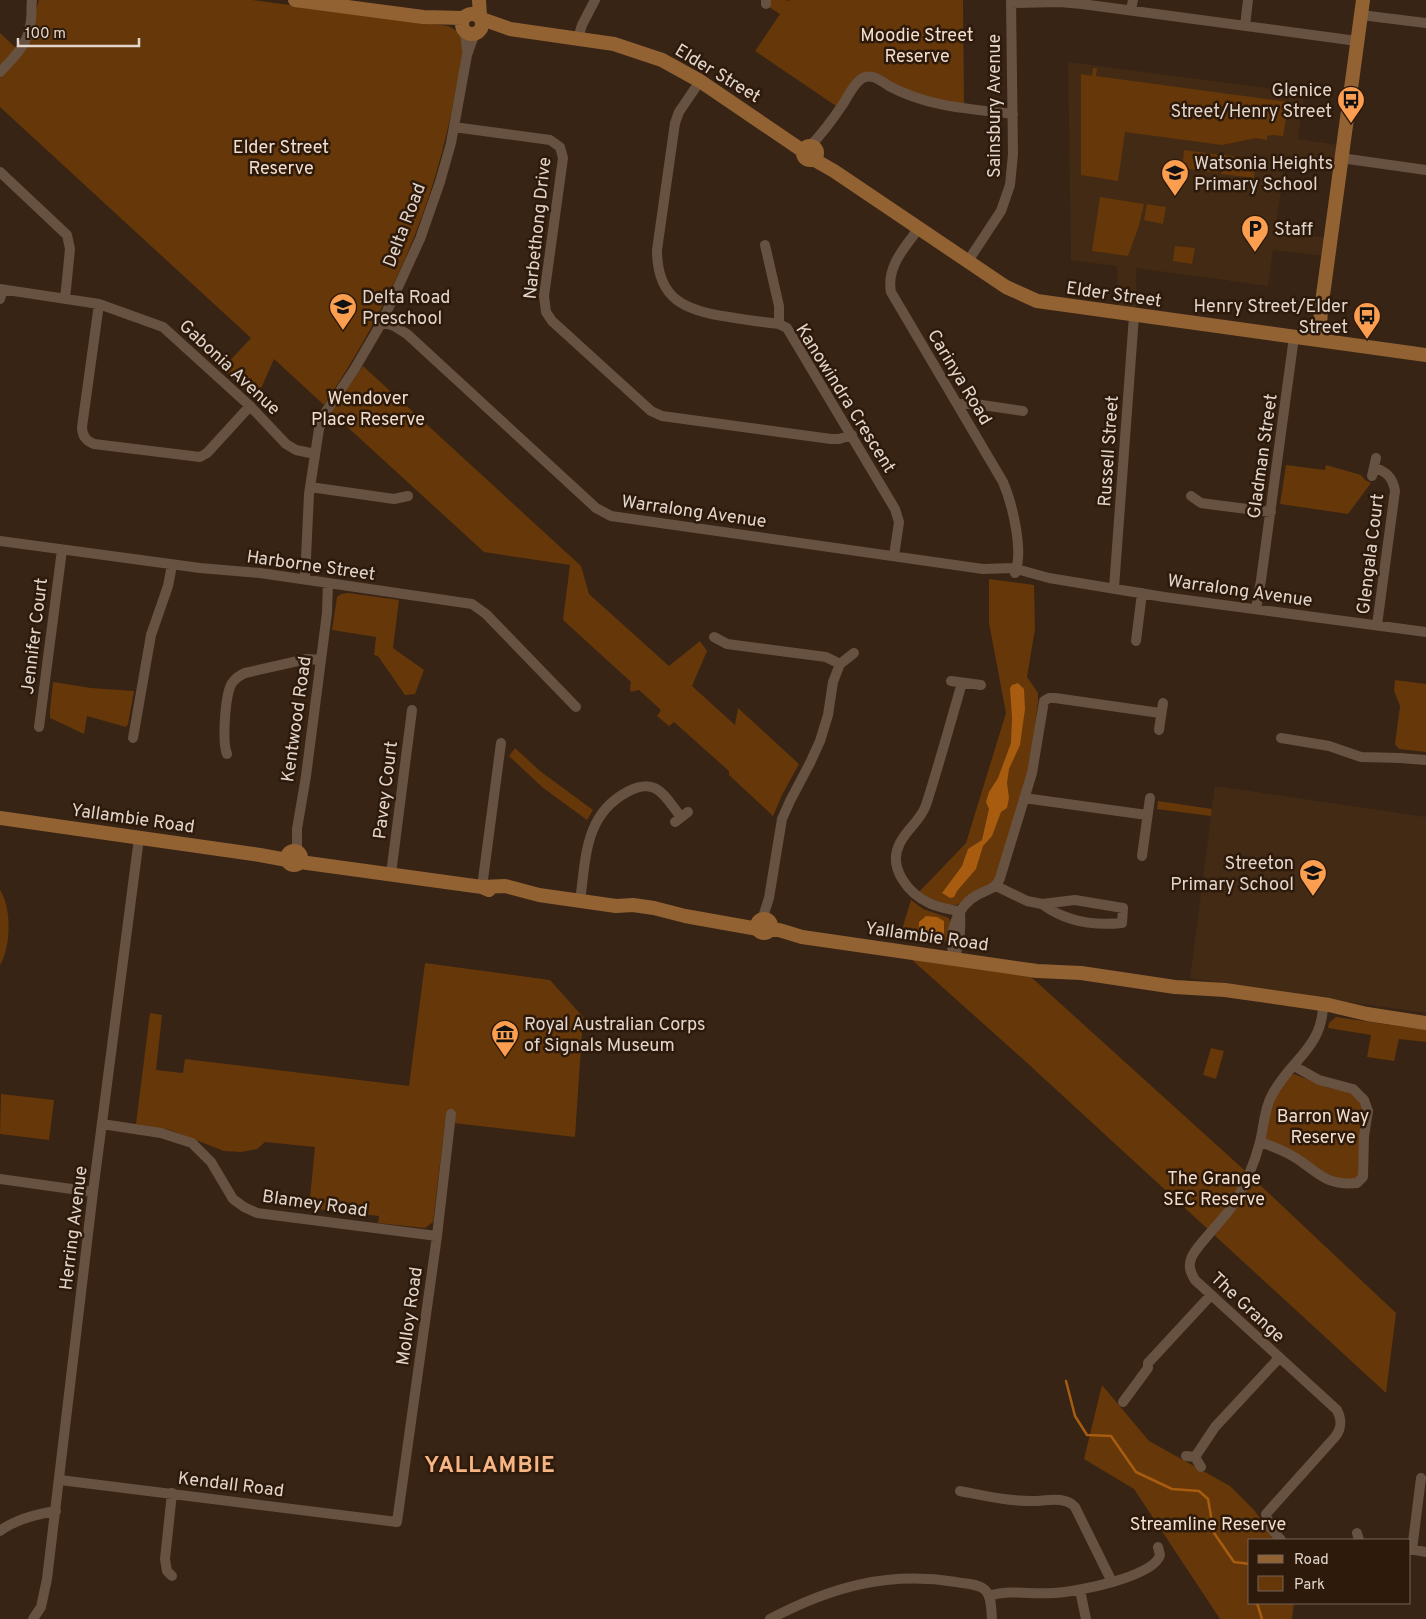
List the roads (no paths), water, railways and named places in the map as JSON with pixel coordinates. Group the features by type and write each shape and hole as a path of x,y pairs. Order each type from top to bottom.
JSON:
{"street":[{"path":"0,72 24,44 29,34 32,0"},
{"path":"32,12 38,0"},
{"name":"Elder Street","path":"295,0 333,2 423,17 578,38 614,44 647,54 700,81 784,137 811,151 834,171 918,228 1006,287 1030,299 1134,316 1426,354"},
{"name":"Delta Road","path":"301,579 308,538 310,487 319,429 325,414 360,360 384,318 420,239 440,182 454,127 478,0"},
{"path":"578,38 594,0"},
{"path":"1245,26 1248,0"},
{"path":"1319,340 1321,310 1363,0"},
{"path":"1011,1 1132,5 1245,26 1357,41"},
{"name":"Sainsbury Avenue","path":"968,261 997,218 1008,196 1013,167 1011,1"},
{"path":"1361,15 1426,23"},
{"path":"811,151 862,78 876,78 924,101 1013,114"},
{"name":"Kanowindra Crescent","path":"700,81 679,112 675,123 657,244 657,258 662,281 671,295 694,311 779,324 786,328 852,435 897,514 898,528 894,556"},
{"name":"Narbethong Drive","path":"454,127 550,140 560,148 563,158 544,296 546,312 552,321 647,408 662,416 831,439 852,435"},
{"path":"1341,158 1426,170"},
{"path":"0,172 67,235 70,250 65,299"},
{"name":"Carinya Road","path":"918,228 893,268 890,280 891,292 997,471 1007,492 1014,515 1017,548 1015,570"},
{"path":"765,245 779,306 779,324"},
{"name":"Gabonia Avenue","path":"1,293 99,304 153,323 167,330 250,406 290,448 314,454"},
{"path":"99,304 82,427 83,435 89,442 200,457 207,453 250,406"},
{"name":"Russell Street","path":"1114,588 1134,316"},
{"name":"Warralong Avenue","path":"384,318 407,334 596,508 606,514 983,569 997,573 1015,570 1034,578 1049,578 1258,610 1426,632"},
{"name":"Gladman Street","path":"1258,610 1294,337"},
{"path":"957,404 975,404 1023,411"},
{"name":"Glengala Court","path":"1374,467 1388,474 1394,483 1395,491 1377,625"},
{"path":"310,487 394,500 408,496"},
{"path":"1191,496 1208,504 1271,512"},
{"name":"Harborne Street","path":"0,542 172,565 301,579 466,603 477,607 576,707"},
{"name":"Jennifer Court","path":"39,727 62,550"},
{"path":"133,738 151,635 168,586 172,565"},
{"name":"Kentwood Road","path":"294,855 331,583"},
{"path":"1136,641 1142,593"},
{"path":"714,637 728,644 826,657 840,664"},
{"path":"765,924 782,819 820,741 828,715 833,682 840,664 854,653"},
{"path":"227,754 224,741 229,691 237,677 245,673 301,660 321,660"},
{"path":"951,681 981,685"},
{"path":"960,912 934,905 922,899 903,880 895,860 902,840 924,810 962,683"},
{"path":"954,954 954,925 960,912 974,896 996,886 1000,878 1034,766 1042,704 1045,700 1055,698 1162,708 1159,730"},
{"name":"Pavey Court","path":"391,874 412,710"},
{"path":"1281,738 1329,746 1361,757 1426,760"},
{"path":"482,887 501,743"},
{"path":"580,901 590,835 598,817 615,800 641,786 655,787 681,817"},
{"path":"1024,798 1148,815"},
{"path":"1142,856 1150,798"},
{"name":"Yallambie Road","path":"0,818 260,855 294,855 329,865 482,887 511,895 539,895 616,906 628,911 656,916 685,916 727,922 765,924 954,954 1038,963 1080,973 1175,987 1218,989 1321,1009 1426,1023"},
{"name":"Herring Avenue","path":"33,1619 41,1607 47,1578 93,1192 139,838"},
{"path":"996,886 1027,901 1042,904 1075,900 1123,908 1122,923 1100,924 1078,921 1050,911 1042,904"},
{"name":"The Grange","path":"1280,1539 1270,1527 1266,1514 1339,1433 1341,1423 1337,1410 1210,1295 1192,1276 1190,1260 1195,1251 1221,1222 1239,1196 1253,1164 1271,1097 1281,1080 1319,1033 1321,1009"},
{"path":"1260,1142 1290,1154 1315,1174 1332,1181 1350,1184 1357,1183 1363,1177 1364,1136 1368,1111 1364,1100 1352,1089 1319,1080 1294,1066"},
{"name":"Molloy Road","path":"397,1522 437,1236 451,1114"},
{"name":"Blamey Road","path":"102,1124 161,1132 192,1143 211,1162 233,1199 244,1207 257,1212 437,1236"},
{"path":"0,1178 93,1192"},
{"path":"1123,1402 1148,1368 1148,1363 1210,1295"},
{"path":"1201,1467 1191,1457 1215,1427 1279,1358"},
{"path":"1420,1478 1411,1550 1426,1552"},
{"name":"Kendall Road","path":"60,1480 397,1522"},
{"path":"973,1494 975,1482"},
{"path":"960,1491 1012,1501 1061,1500 1070,1503 1075,1507 1112,1582"},
{"path":"172,1494 165,1559 166,1570 172,1576"},
{"path":"0,1530 30,1517 56,1511"},
{"path":"989,1596 1005,1592 1039,1594 1080,1590 1112,1582 1131,1576 1156,1563 1160,1555 1158,1546"},
{"path":"770,1619 809,1599 849,1586 916,1578 982,1587 989,1596 992,1619"},
{"path":"1080,1590 1086,1619"}],"waterway":[{"path":"1066,1381 1075,1416 1087,1435 1111,1436 1136,1472 1172,1489 1199,1491 1208,1499 1214,1533 1234,1562 1248,1564"},
{"path":"1257,1604 1262,1619"}],"place":[{"name":"Glenice Street/Henry Street","path":"1351,124"},
{"name":"Watsonia Heights Primary School","path":"1175,197"},
{"name":"Staff","path":"1255,253"},
{"name":"Delta Road Preschool","path":"343,331"},
{"name":"Henry Street/Elder Street","path":"1367,340"},
{"name":"Streeton Primary School","path":"1313,897"},
{"name":"Royal Australian Corps of Signals Museum","path":"505,1058"}],"district":[{"name":"YALLAMBIE","path":"490,1464"}],"park label":[{"name":"Moodie Street Reserve","path":"917,45"},
{"name":"Elder Street Reserve","path":"281,157"},
{"name":"Wendover Place Reserve","path":"368,408"},
{"name":"Barron Way Reserve","path":"1323,1126"},
{"name":"The Grange SEC Reserve","path":"1214,1188"},
{"name":"Streamline Reserve","path":"1208,1524"}]}
